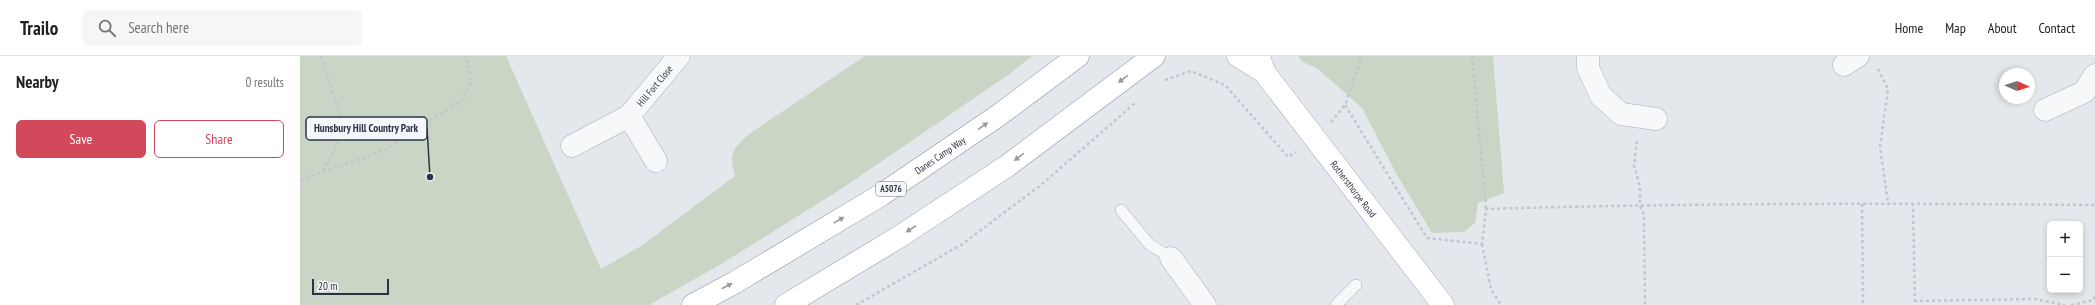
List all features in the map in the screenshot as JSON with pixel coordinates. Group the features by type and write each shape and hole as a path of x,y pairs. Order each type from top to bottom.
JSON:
{"main road":[{"name":"Danes Camp Way","path":"693,305 741,279 881,195 999,114 1078,56"},
{"path":"786,305 899,237 1007,166 1154,56"},
{"name":"Rothersthorpe Road","path":"1238,56 1261,64 1316,140 1443,305"}],"street":[{"name":"Hill Fort Close","path":"572,146 630,116 679,56"},
{"path":"1588,56 1588,68 1601,96 1620,114 1648,118"},
{"path":"2044,110 2084,92 2095,76"},
{"name":"Hill Fort Close","path":"630,116 656,161"},
{"path":"1171,258 1205,305"}],"lane":[{"path":"1121,210 1150,244 1171,258"},
{"path":"1336,305 1356,285"}],"path":[{"path":"321,56 343,124 337,146 322,173"},
{"path":"300,180 385,150 462,100 471,83 468,63 465,56"},
{"path":"1160,81 1191,71 1224,85 1288,157 1316,140 1345,105 1362,56"},
{"path":"1472,56 1486,209 1482,244 1491,289 1501,305"},
{"path":"1859,61 1888,90 1880,147 1888,203"},
{"path":"856,305 961,244 1042,185 1136,102"},
{"path":"1345,105 1427,238 1482,244"},
{"path":"1645,305 1644,215 1640,205 1640,187 1634,166 1648,118"},
{"path":"1486,209 1640,205 1888,203 2095,205"},
{"path":"1913,203 1915,305"},
{"path":"1862,204 1863,305"},
{"path":"2071,305 2094,300 2095,295"},
{"path":"1914,300 2036,299 2065,305"}],"green space":[{"path":"300,56 506,56 601,269 641,246 735,176 732,162 733,152 749,134 865,56 1032,56 1008,75 841,189 723,263 649,305 300,305"},
{"path":"1298,56 1493,56 1504,193 1478,203 1475,223 1464,232 1432,233 1397,175 1362,108 1318,69 1301,61"}],"place":[{"name":"Hunsbury Hill Country Park","path":"430,177"}]}
